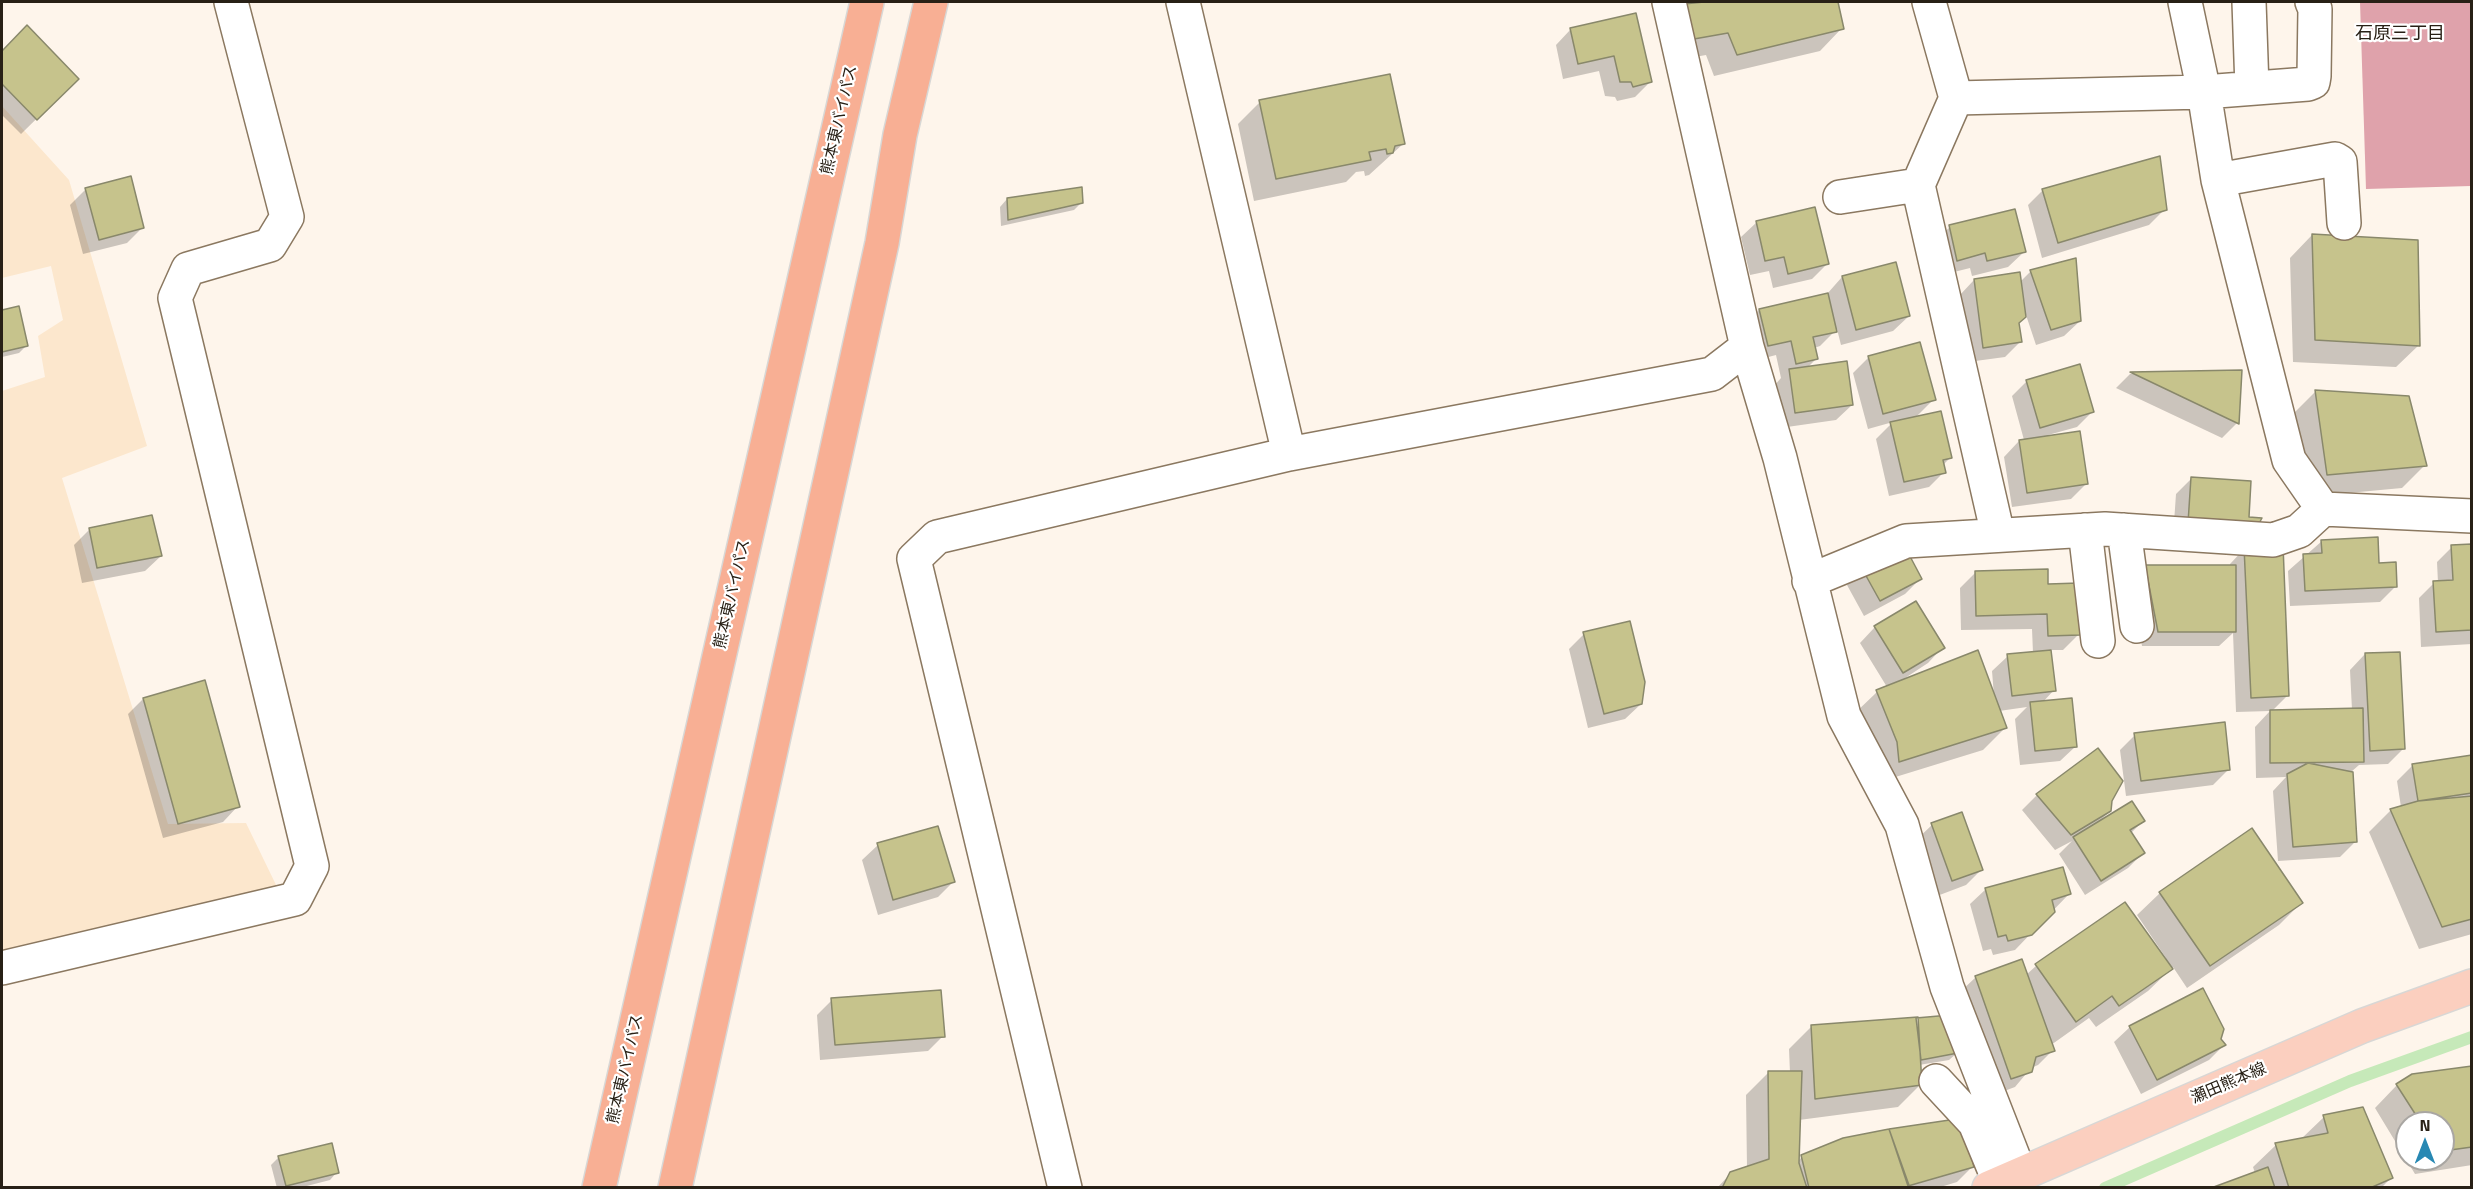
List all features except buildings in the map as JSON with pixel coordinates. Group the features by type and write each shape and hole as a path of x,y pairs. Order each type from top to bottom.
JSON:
{"highway":[{"name":"熊本東バイパス","path":"599,1188 867,2"},
{"path":"675,1188 882,243 900,135 931,2"}],"main road":[{"name":"瀬田熊本線","path":"2003,1181 2362,1026 2472,986"}],"street":[{"path":"2,968 295,899 312,866 175,298 188,269 270,245 287,217 231,2"},
{"path":"1183,2 1289,454"},
{"path":"1668,2 1747,347 1780,459 1844,716 1902,825 2003,1181"},
{"path":"1929,2 1956,98 1918,185 1998,535"},
{"path":"2185,2 2204,92 2218,180 2289,460 2323,509"},
{"path":"2249,2 2252,88"},
{"path":"1956,98 2204,92 2313,82 2315,9 2312,2"},
{"path":"2218,180 2335,159 2340,162 2344,223"},
{"path":"1840,196 1918,185"},
{"path":"1065,1188 914,559 937,537 1289,454 1712,374 1747,347"},
{"path":"1809,581 1906,541 2085,530 2124,530 2273,540 2299,531 2323,509 2472,516"},
{"path":"2085,530 2098,641"},
{"path":"2124,530 2137,626"},
{"path":"1936,1081 1975,1123 2003,1181"}],"shaded area":[{"path":"2360,2 2471,2 2471,186 2366,189"},
{"path":"2,106 69,180 147,446 62,478 168,824 246,823 278,889 2,954 2,391 45,377 38,336 63,320 51,266 2,278"}],"waterway":[{"path":"2105,1188 2350,1081 2472,1037"}],"district":[{"name":"石原三丁目","path":"2400,35"}]}
